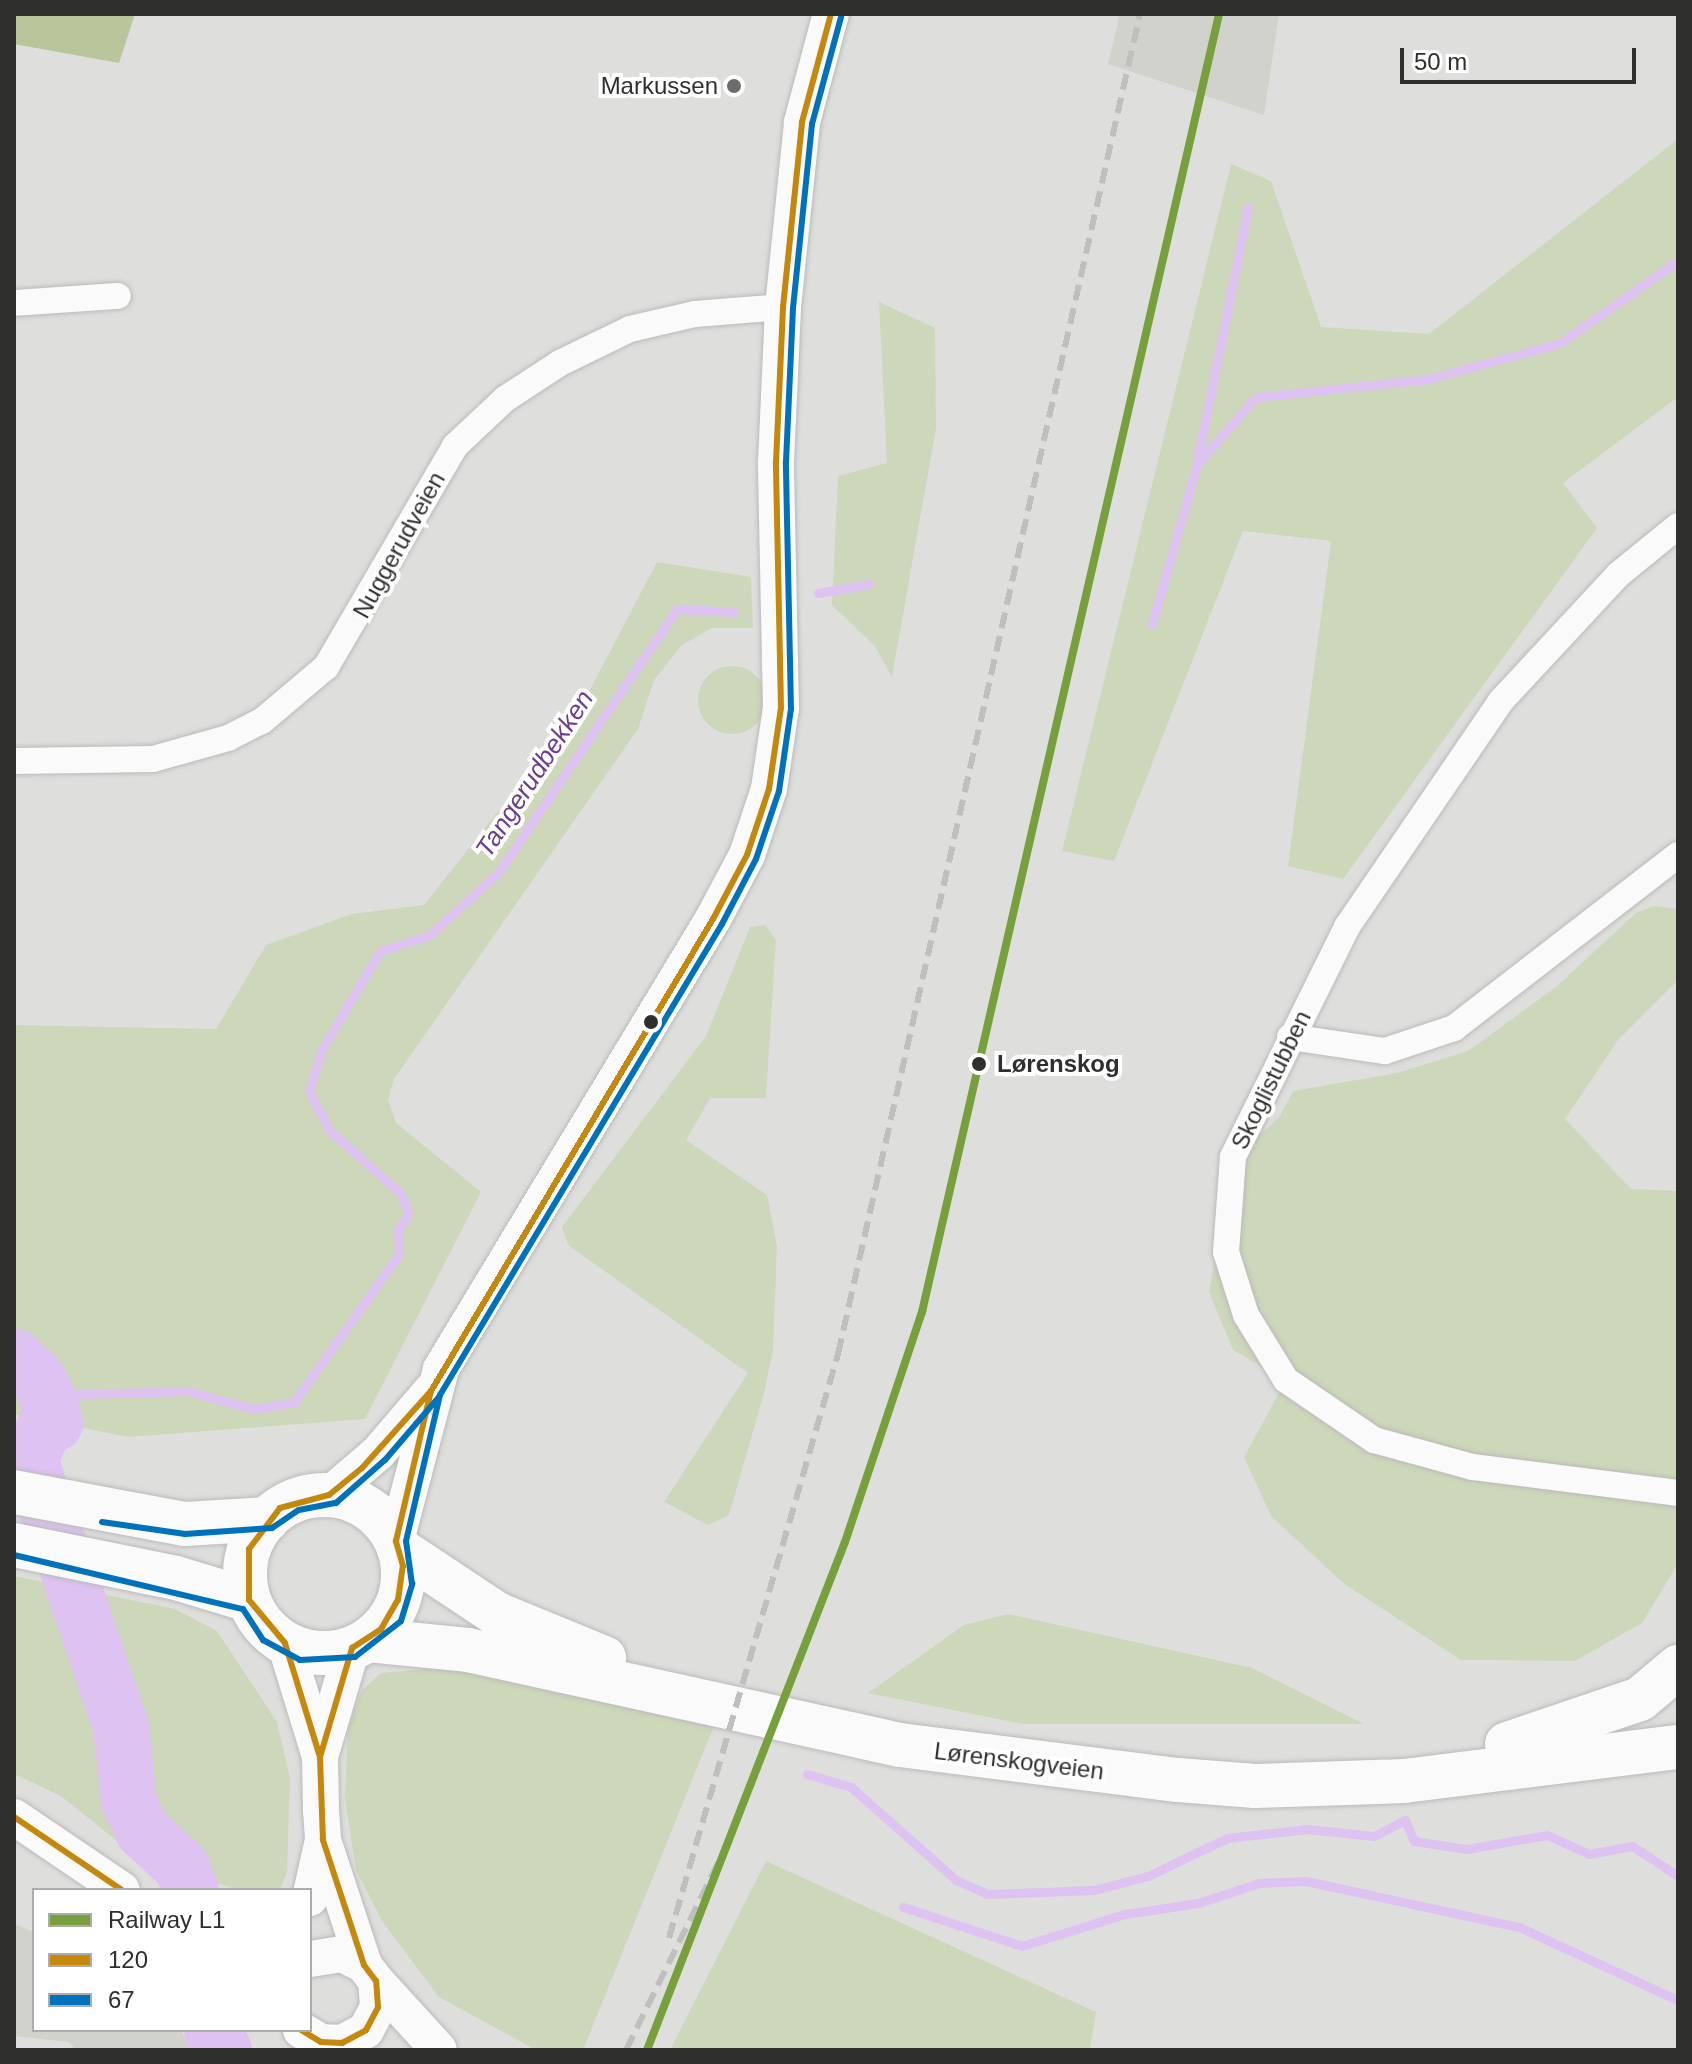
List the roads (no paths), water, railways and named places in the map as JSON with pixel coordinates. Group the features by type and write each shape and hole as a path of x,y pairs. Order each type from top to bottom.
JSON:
{"highway":[{"path":"14,1492 104,1512 185,1524 268,1519"},
{"path":"329,1495 368,1509 397,1545 398,1600 360,1644 318,1653 285,1643 249,1600 245,1566 268,1519 295,1501 329,1495"},
{"path":"17,1545 249,1600"},
{"name":"Lørenskogveien","path":"397,1545 497,1614 590,1653 750,1696 928,1731 1030,1746 1205,1756 1512,1757 1678,1720"},
{"name":"Lørenskogveien","path":"360,1644 468,1650 798,1726 1004,1763 1255,1786 1512,1757 1678,1747"},
{"path":"1512,1757 1640,1699 1678,1667"},
{"path":"1512,1757 1678,1776"}],"main road":[{"path":"329,1495 378,1453 431,1391 747,855 778,738 783,307 802,122 831,14"},
{"path":"397,1545 431,1391"},
{"path":"285,1643 320,1757 323,1840 312,1889"},
{"path":"320,1757 360,1644"},
{"path":"14,1817 119,1888"},
{"path":"303,2037 321,2042 358,2044 378,2007 370,1973 323,1840"},
{"path":"312,1959 342,1954 370,1973 439,2050"}],"street":[{"path":"14,303 118,296"},
{"name":"Nuggerudveien","path":"14,761 153,759 228,738 262,721 326,667 455,446 505,399 560,363 630,329 695,314 783,307"},
{"name":"Skoglistubben","path":"1678,526 1618,575 1501,701 1347,927 1233,1157 1226,1236 1232,1284 1286,1380 1346,1425 1405,1452 1473,1467 1678,1493"},
{"path":"1290,1037 1385,1051 1454,1028 1678,855"}],"waterway":[{"path":"1197,462 1248,207"},
{"name":"Tangerudbekken","path":"1152,624 1197,464 1256,397 1429,379 1560,343 1678,261"},
{"name":"Tangerudbekken","path":"818,593 869,584"},
{"name":"Tangerudbekken","path":"48,1395 187,1391 254,1409 294,1402 399,1254 398,1231 408,1213 401,1194 330,1131 309,1091 322,1049 380,951 428,936 498,873 677,609 734,612"},
{"path":"14,1356 38,1378 50,1403 55,1423 44,1429 30,1459 121,1726 129,1802 143,1831 182,1867 190,1888"},
{"path":"807,1774 851,1787 956,1880 987,1894 1094,1890 1148,1876 1227,1838 1307,1829 1374,1836 1405,1820 1414,1841 1467,1849 1547,1835 1589,1854 1632,1846 1678,1876"},
{"path":"903,1907 1022,1946 1125,1914 1198,1903 1259,1883 1306,1881 1519,1927 1678,2000"},
{"path":"213,2032 224,2050"}],"railway":[{"path":"669,1938 838,1354 1140,14"},
{"path":"626,2050 727,1845"}],"rail line":[{"name":"L1","path":"647,2050 845,1542 922,1312 1219,14"}],"place":[{"name":"Markussen","path":"734,86"},
{"name":"Lørenskog","path":"979,1064"}]}
